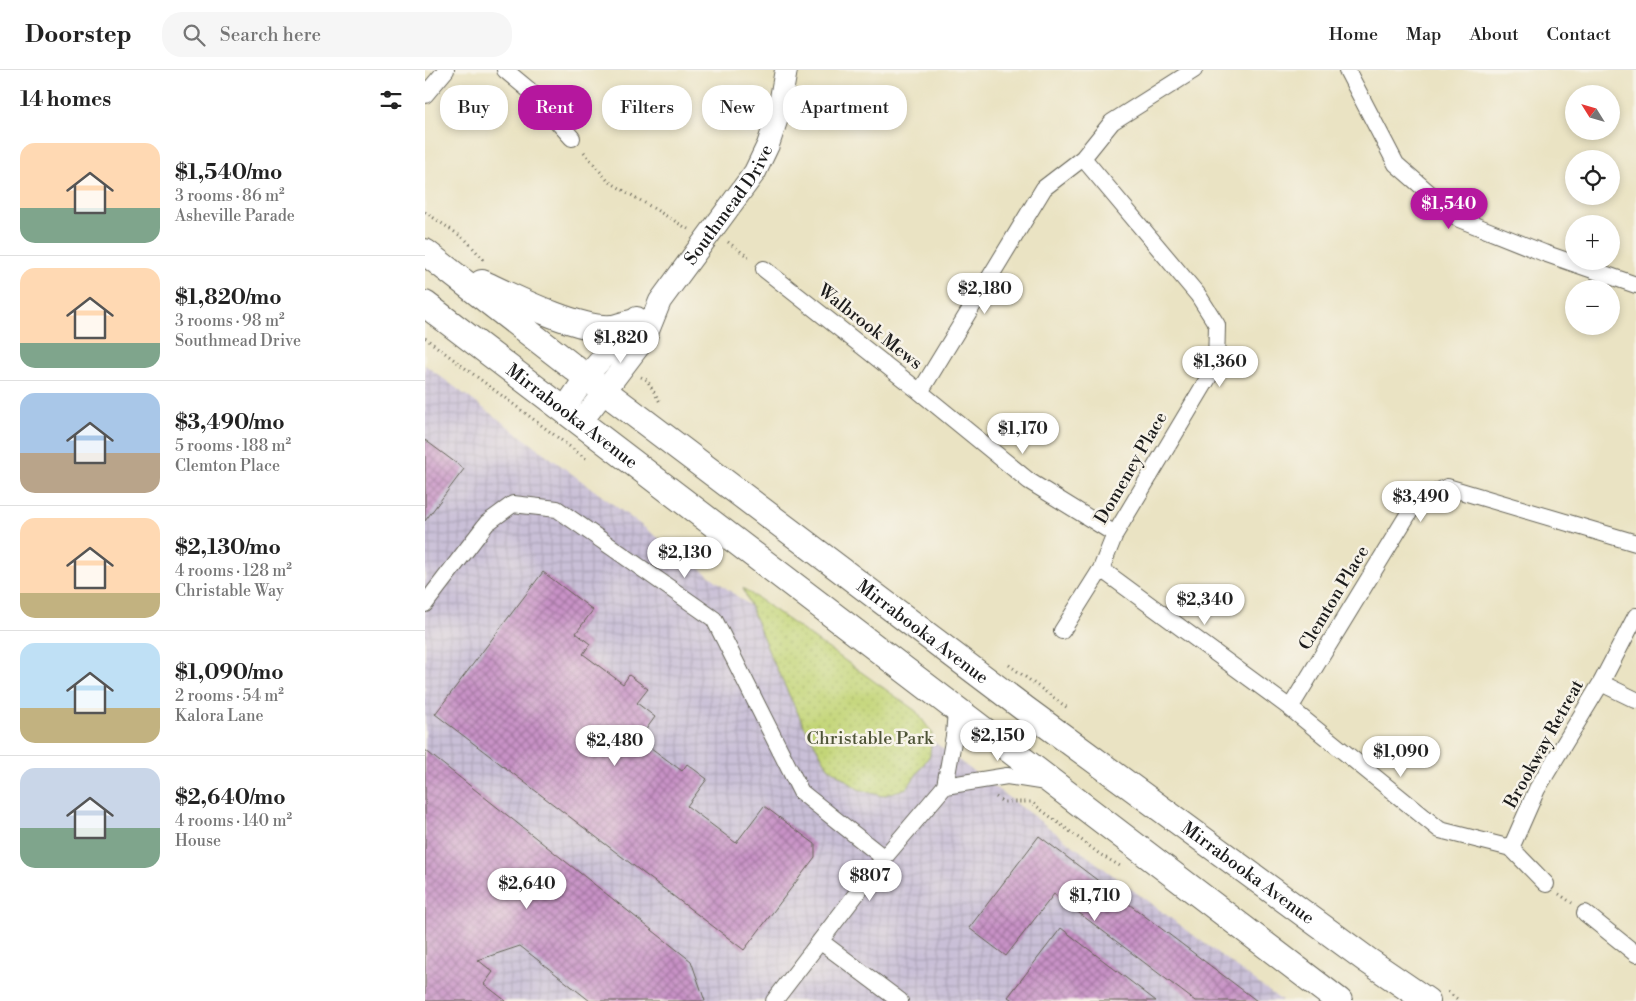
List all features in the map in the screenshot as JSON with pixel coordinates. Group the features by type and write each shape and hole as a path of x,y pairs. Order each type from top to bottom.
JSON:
{"main road":[{"path":"430,257 514,298 567,318 596,326 612,328 631,323"},
{"name":"Mirrabooka Avenue","path":"430,257 1025,709 1367,960 1436,995"},
{"name":"Mirrabooka Avenue","path":"425,304 1339,1001"}],"street":[{"path":"425,95 446,70"},
{"path":"505,70 529,90 572,138"},
{"name":"Southmead Drive","path":"595,384 624,365 645,338 660,301 704,235 755,172 769,145 778,115 786,70"},
{"name":"Walbrook Mews","path":"764,268 919,392 1044,188 1083,158 1112,122 1194,70"},
{"path":"1347,70 1396,164 1459,219 1544,253 1636,285"},
{"name":"Domeney Place","path":"1062,631 1101,570 1115,534 1216,365 1217,325 1198,295 1083,158"},
{"name":"Southmead Drive","path":"573,415 595,384 631,323 660,301"},
{"path":"919,392 1029,481 1115,534"},
{"name":"Clemton Place","path":"1290,708 1415,503 1447,487 1636,543"},
{"path":"425,604 487,523 513,504 557,508 715,619 801,792 884,858"},
{"path":"1101,570 1290,708 1440,830 1511,848 1546,884"},
{"name":"Brookway Retreat","path":"1511,848 1537,789 1601,683 1636,616"},
{"path":"1601,683 1636,700"},
{"path":"774,1001 884,858 945,786 955,736 956,710"},
{"path":"945,786 1007,776 1051,782"},
{"path":"1585,913 1636,954"},
{"path":"820,941 900,1001"}],"path":[{"path":"572,138 608,181 764,268"},
{"path":"425,212 465,239 485,261"},
{"path":"624,365 647,380 663,407"},
{"path":"1004,661 1076,715"},
{"path":"1546,884 1585,913"},
{"path":"1436,995 1460,1001"}],"shaded area":[{"path":"425,365 938,745 1282,1001 425,1001"}],"green space":[{"name":"Christable Park","path":"743,588 916,711 932,733 930,755 907,788 882,796 858,789 828,767 803,724 770,655"}],"building":[{"path":"425,440 464,469 425,521"},
{"path":"543,572 593,610 576,633 590,644 583,654 623,684 629,675 648,689 637,703 655,717 639,739 682,771 687,764 707,779 687,806 736,843 764,806 815,844 815,857 744,950 435,714"},
{"path":"425,750 691,961 705,1001 590,1001 520,946 478,960 493,972 484,984 506,1001 425,1001"},
{"path":"1039,836 1257,1001 1195,1001 1054,894 1006,956 969,928"},
{"path":"1061,928 1156,1001 1014,1001 1008,997"}]}
